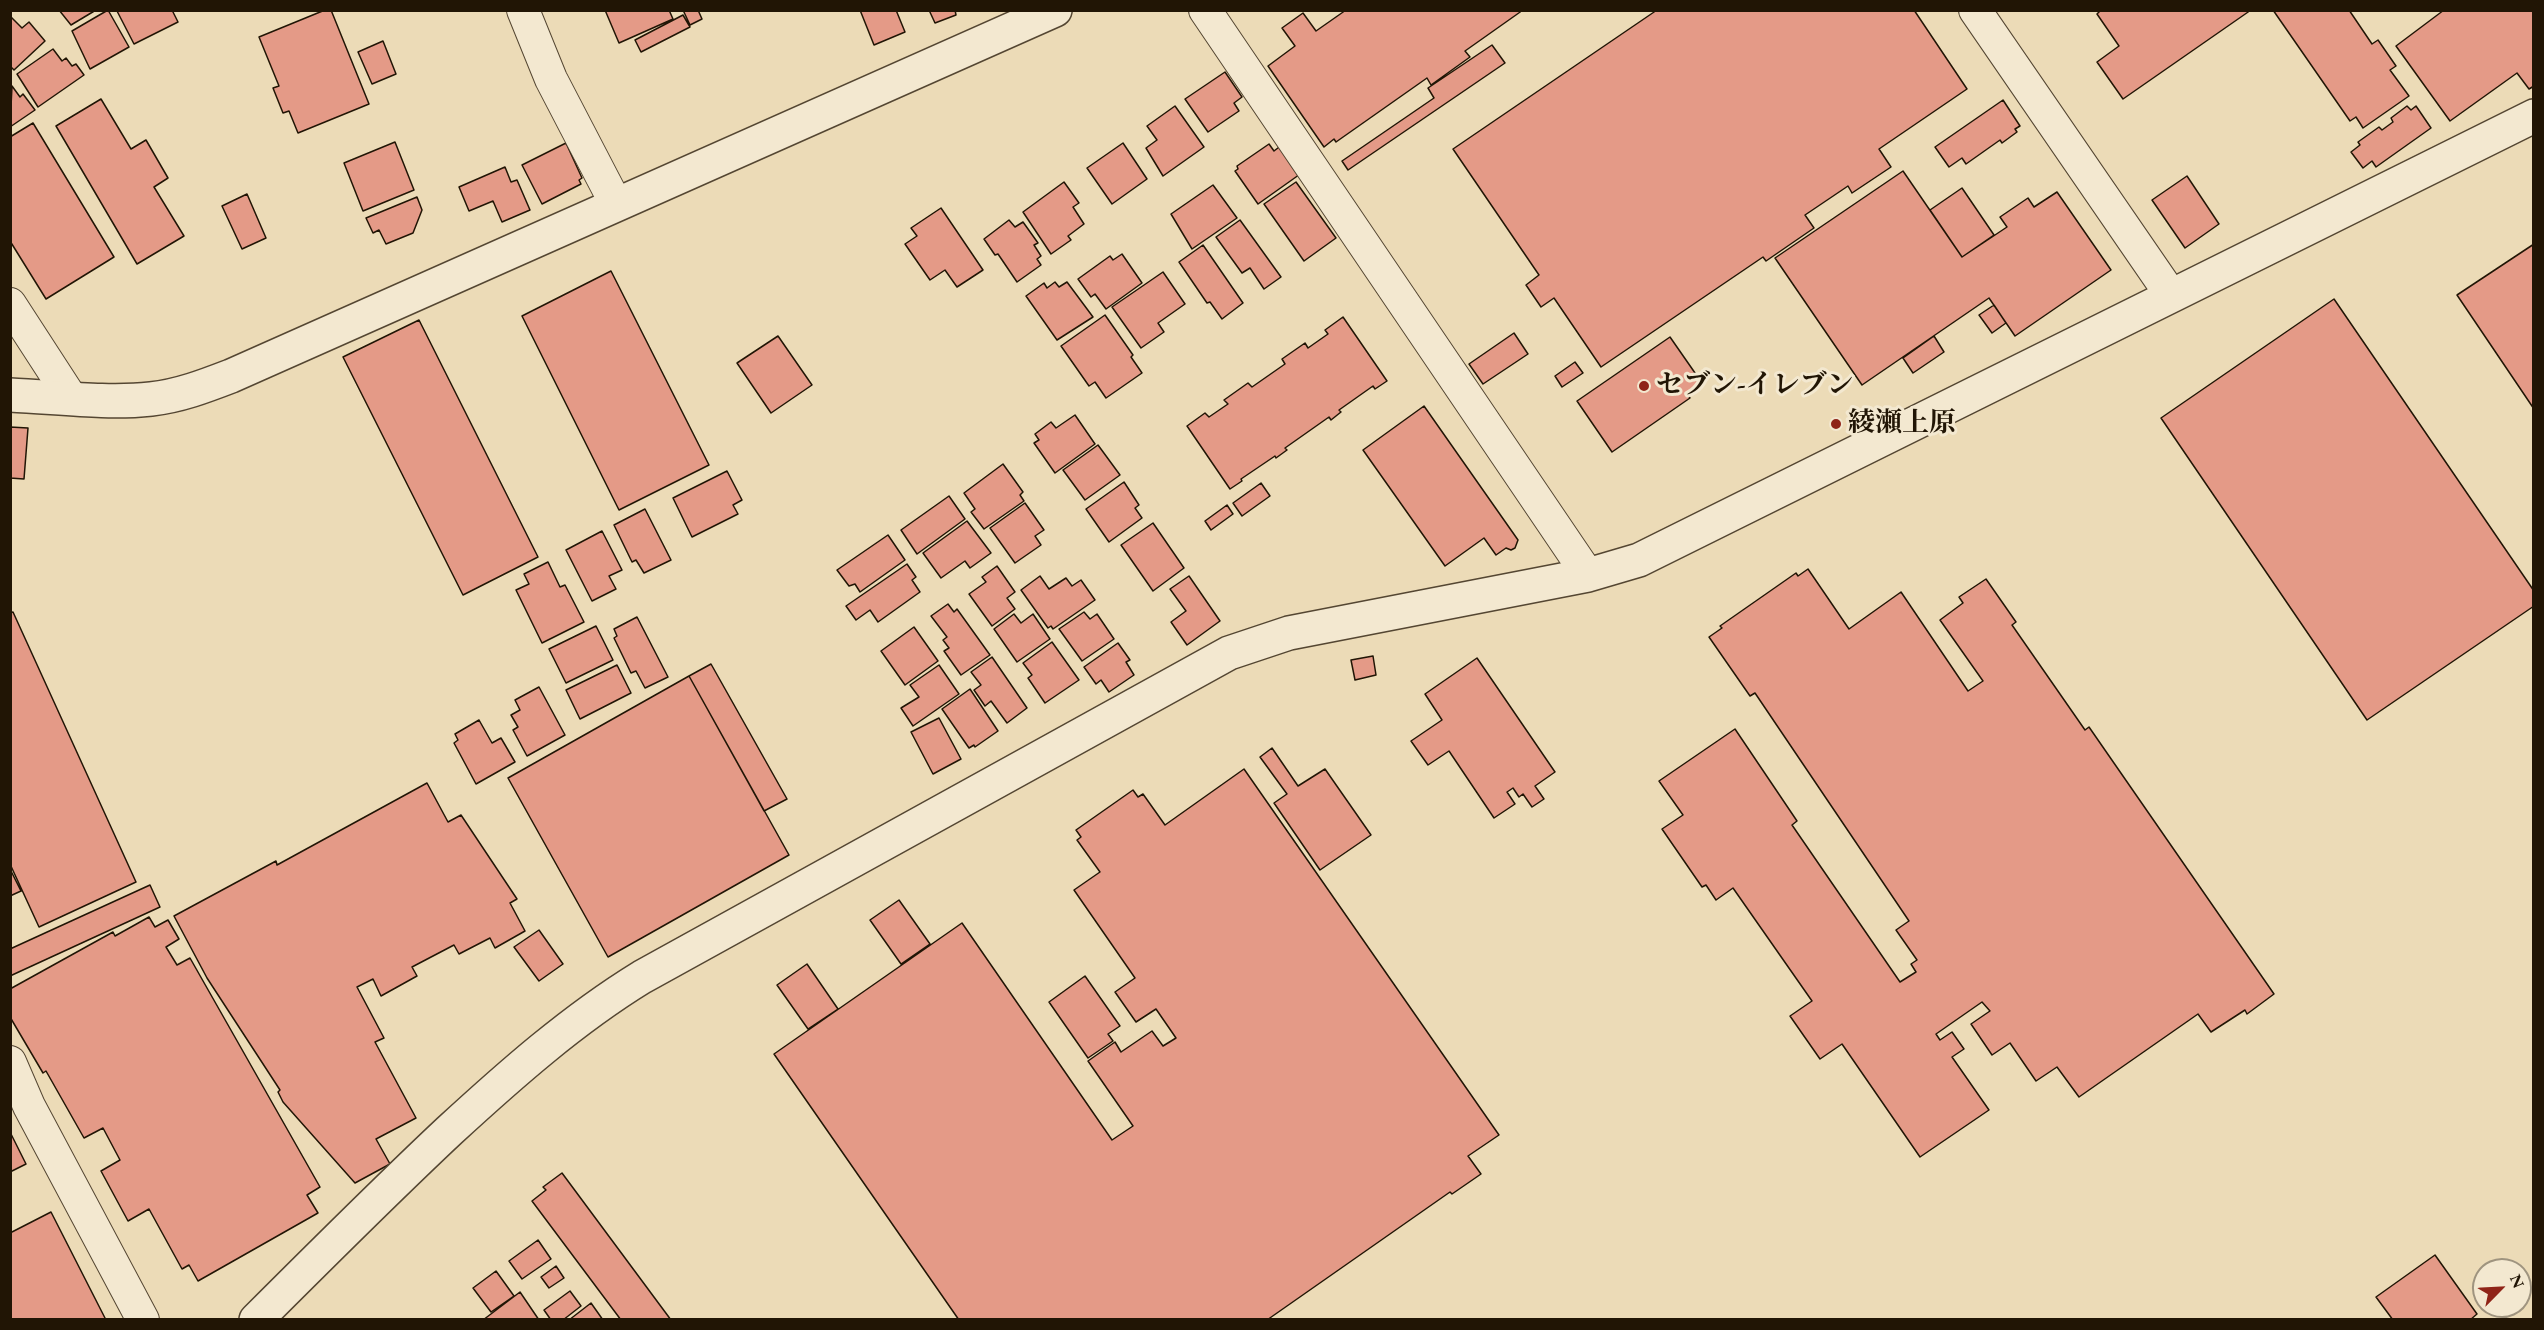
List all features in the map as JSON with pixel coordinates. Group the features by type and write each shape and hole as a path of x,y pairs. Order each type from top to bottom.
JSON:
{"street":[{"path":"523,10 551,79 615,204"},
{"path":"10,395 122,401 152,399 188,392 231,376 1055,10"},
{"path":"1205,10 1588,575"},
{"path":"1975,10 2171,295"},
{"path":"256,1320 406,1171 507,1078 602,1001 652,971 1228,653 1289,633 1588,575 1639,560 2534,116"},
{"path":"10,304 71,398"},
{"path":"10,1062 29,1106 143,1320"}],"building":[{"path":"59,10 96,10 71,25"},
{"path":"108,10 129,47 90,69 72,31"},
{"path":"172,10 178,22 134,44 117,11"},
{"path":"325,10 331,10 369,104 298,133 289,111 283,113 273,88 279,86 259,37"},
{"path":"605,10 669,10 673,19 619,43"},
{"path":"683,10 698,10 702,19 690,25"},
{"path":"860,10 896,10 905,32 874,45"},
{"path":"929,10 955,10 956,15 935,23"},
{"path":"1346,10 1523,10 1465,51 1470,57 1431,85 1427,78 1336,142 1334,139 1324,147 1268,66 1295,46 1282,28 1303,13 1316,31"},
{"path":"1657,10 1914,10 1967,89 1879,149 1891,167 1852,193 1848,186 1805,215 1814,228 1766,261 1763,257 1601,367 1554,298 1541,307 1526,285 1539,275 1453,149"},
{"path":"2101,10 2251,10 2123,99 2097,62 2119,46 2097,14"},
{"path":"2273,10 2349,10 2372,44 2378,40 2396,66 2390,70 2409,96 2363,128 2356,117 2350,121"},
{"path":"2444,10 2534,10 2534,86 2529,89 2517,73 2450,121 2396,46"},
{"path":"683,15 690,27 641,52 635,40"},
{"path":"10,16 22,28 29,22 45,41 14,70 10,66"},
{"path":"383,41 396,74 372,84 358,52"},
{"path":"1492,45 1505,63 1348,170 1342,161 1434,98 1428,88"},
{"path":"53,49 62,61 66,58 72,66 76,64 84,75 38,107 17,74"},
{"path":"1225,72 1242,97 1234,103 1239,111 1208,132 1185,99"},
{"path":"12,86 20,97 23,94 35,110 10,127"},
{"path":"101,99 131,149 146,140 168,178 154,187 184,236 137,264 56,126"},
{"path":"2003,100 2020,126 2015,129 2017,132 2002,143 2000,140 1966,164 1962,158 1949,167 1935,147"},
{"path":"1175,106 1204,147 1163,176 1146,148 1157,140 1147,126"},
{"path":"2407,106 2411,110 2416,106 2431,128 2376,167 2372,161 2363,168 2351,152 2360,145 2358,142 2379,127 2382,130 2393,122 2391,118"},
{"path":"33,123 114,257 46,299 10,241 10,137"},
{"path":"395,142 414,190 363,211 344,163"},
{"path":"566,143 582,178 579,180 581,184 542,204 522,165"},
{"path":"1123,143 1147,179 1112,204 1087,168"},
{"path":"1269,144 1274,151 1283,144 1303,172 1258,204 1235,171 1238,169 1237,166"},
{"path":"505,167 511,182 517,180 530,210 502,222 493,201 469,211 459,187"},
{"path":"1903,171 1962,257 2007,227 2000,217 2028,198 2034,207 2057,192 2111,270 2015,336 1989,298 1862,385 1775,258"},
{"path":"2187,176 2219,224 2185,248 2152,200"},
{"path":"1064,182 1079,203 1073,207 1084,224 1068,236 1071,240 1051,254 1023,212"},
{"path":"1296,182 1336,238 1304,261 1264,204"},
{"path":"1213,185 1237,218 1192,249 1171,214"},
{"path":"1962,188 1994,235 1962,257 1930,210"},
{"path":"247,194 266,238 242,249 222,206"},
{"path":"417,197 422,210 413,233 386,244 379,230 373,233 366,218"},
{"path":"941,208 983,270 957,287 945,270 930,280 905,244 917,236 911,228"},
{"path":"1009,220 1015,227 1023,222 1038,243 1034,245 1041,256 1037,259 1041,265 1017,282 998,254 995,255 984,239"},
{"path":"1240,220 1281,277 1264,289 1250,268 1242,273 1216,237"},
{"path":"2534,244 2534,409 2457,295"},
{"path":"1203,245 1243,303 1222,319 1210,302 1207,303 1179,262"},
{"path":"1122,254 1142,283 1106,309 1095,294 1091,297 1078,279 1110,256 1113,260"},
{"path":"611,271 709,465 619,510 522,316"},
{"path":"1163,272 1185,304 1158,323 1164,332 1141,348 1112,307"},
{"path":"1055,282 1059,287 1067,282 1093,317 1057,340 1026,296 1044,283 1047,288"},
{"path":"2334,299 2534,591 2534,606 2367,720 2161,418"},
{"path":"1994,305 2006,323 1992,333 1979,315"},
{"path":"1105,315 1133,355 1131,357 1142,373 1106,398 1095,382 1089,386 1061,346"},
{"path":"1343,317 1387,381 1375,389 1373,386 1339,410 1341,412 1331,420 1329,417 1285,448 1287,450 1276,458 1275,456 1230,489 1187,426 1205,413 1209,417 1228,404 1224,400 1248,383 1252,387 1285,364 1282,359 1305,343 1308,348 1328,334 1325,330"},
{"path":"419,320 538,557 463,595 343,357"},
{"path":"1514,333 1528,354 1483,384 1469,364"},
{"path":"778,336 812,385 771,413 737,363"},
{"path":"1934,336 1944,352 1913,373 1903,358"},
{"path":"1670,337 1702,383 1687,394 1690,398 1612,452 1577,401"},
{"path":"1575,362 1583,373 1562,387 1555,376"},
{"path":"1424,406 1518,540 1515,548 1511,550 1506,548 1496,555 1484,538 1445,566 1363,450"},
{"path":"1075,415 1095,444 1055,473 1034,443 1039,440 1035,434 1051,422 1056,428"},
{"path":"10,427 28,428 24,479 10,478"},
{"path":"1098,445 1120,475 1085,500 1063,470"},
{"path":"1003,464 1023,492 1020,495 1024,501 984,529 971,512 975,509 964,493"},
{"path":"727,471 742,500 733,505 738,514 692,537 673,498"},
{"path":"1124,482 1139,505 1135,508 1142,518 1109,542 1086,509"},
{"path":"1261,483 1270,496 1242,516 1233,503"},
{"path":"949,496 965,519 917,554 901,530"},
{"path":"1025,503 1044,530 1035,536 1041,545 1015,563 990,528"},
{"path":"1227,505 1233,514 1211,530 1205,521"},
{"path":"645,509 671,560 644,573 636,560 632,562 614,525"},
{"path":"967,521 991,553 970,568 965,561 941,578 923,553"},
{"path":"1153,523 1184,568 1153,591 1121,545"},
{"path":"602,531 622,570 609,576 616,589 592,601 566,550"},
{"path":"888,535 905,560 860,592 855,584 849,586 837,570"},
{"path":"548,562 560,587 565,585 584,622 542,643 516,590 529,584 524,574"},
{"path":"907,564 916,577 912,580 920,592 878,622 870,610 856,620 846,606"},
{"path":"997,566 1015,592 1007,598 1015,609 992,626 969,594 986,582 982,577"},
{"path":"1808,569 1849,629 1901,592 1968,691 1983,681 1940,620 1963,603 1959,597 1986,579 2016,622 2012,625 2085,730 2089,727 2274,994 2247,1014 2245,1010 2211,1032 2198,1014 2079,1097 2057,1067 2036,1081 2010,1043 1992,1055 1971,1024 1990,1011 1982,1002 1936,1034 1940,1040 1952,1032 1964,1049 1952,1057 1989,1110 1920,1157 1842,1044 1820,1059 1790,1016 1812,1001 1733,888 1716,900 1706,885 1702,887 1662,829 1683,815 1659,781 1735,729 1797,821 1792,825 1900,982 1916,972 1911,964 1917,960 1896,930 1909,921 1755,693 1750,696 1709,637 1722,628 1720,626 1796,573 1798,576"},
{"path":"1040,576 1049,589 1066,578 1072,586 1081,580 1095,600 1053,629 1051,626 1048,628 1021,590"},
{"path":"1189,576 1220,621 1187,645 1171,622 1186,611 1170,589"},
{"path":"948,604 954,612 957,609 990,655 961,675 944,651 949,648 943,640 947,637 931,616"},
{"path":"13,612 136,882 39,927 10,864 10,613"},
{"path":"1084,612 1090,619 1097,614 1114,639 1082,661 1059,629"},
{"path":"1014,614 1021,623 1033,614 1050,639 1017,662 994,629"},
{"path":"637,617 668,677 645,688 636,671 631,673 614,638 617,636 614,629"},
{"path":"596,626 613,660 566,683 549,649"},
{"path":"914,627 938,661 905,685 881,651"},
{"path":"1052,642 1079,680 1045,703 1028,678 1032,675 1023,663"},
{"path":"1118,643 1130,660 1126,662 1134,675 1109,692 1101,680 1096,684 1084,667"},
{"path":"1373,656 1376,675 1355,680 1351,660"},
{"path":"992,657 1027,708 1007,723 991,701 985,706 974,690 981,685 971,672"},
{"path":"1477,658 1555,772 1535,786 1544,799 1532,807 1523,794 1519,797 1513,788 1507,792 1515,804 1494,818 1449,751 1428,765 1411,741 1442,720 1425,694"},
{"path":"711,664 787,799 764,811 689,676"},
{"path":"617,665 631,693 580,719 566,690"},
{"path":"939,665 959,694 913,726 901,708 919,697 910,685"},
{"path":"689,676 789,855 608,957 508,778"},
{"path":"539,687 565,735 527,756 513,730 518,727 511,715 520,710 515,700"},
{"path":"970,689 998,731 975,747 974,745 969,748 942,709"},
{"path":"939,718 961,759 933,774 911,732"},
{"path":"479,720 492,743 501,738 515,762 476,784 454,743 458,740 455,734"},
{"path":"1272,748 1298,786 1325,769 1371,835 1320,870 1274,803 1287,794 1260,757"},
{"path":"1244,769 1499,1135 1468,1156 1481,1174 1452,1194 1450,1192 1267,1320 959,1320 774,1054 962,923 1112,1140 1133,1126 1088,1061 1115,1042 1121,1052 1152,1031 1163,1046 1176,1038 1156,1009 1136,1022 1115,992 1135,978 1074,890 1100,872 1077,840 1081,837 1076,830 1133,790 1138,797 1143,794 1165,825"},
{"path":"427,783 448,822 461,815 517,899 510,903 525,931 495,948 490,938 459,954 454,945 412,967 417,976 381,996 373,979 357,987 384,1038 375,1042 416,1118 376,1139 390,1164 355,1183 283,1102 278,1092 280,1090 207,978 174,916 276,861 277,865"},
{"path":"10,869 21,891 10,896"},
{"path":"150,885 160,907 10,976 10,949"},
{"path":"899,900 930,944 901,964 870,920"},
{"path":"149,917 155,927 168,920 179,939 166,947 177,965 190,958 320,1187 307,1195 318,1213 198,1281 189,1265 182,1269 149,1209 128,1221 101,1171 120,1160 103,1128 84,1138 46,1071 43,1073 10,1017 10,989 113,932 115,936"},
{"path":"539,930 563,964 539,981 514,947"},
{"path":"807,964 838,1009 808,1029 777,985"},
{"path":"1085,976 1120,1026 1108,1034 1113,1041 1088,1058 1049,1002"},
{"path":"10,1132 26,1164 10,1172"},
{"path":"562,1173 671,1320 621,1320 532,1201 546,1190 543,1187"},
{"path":"51,1212 106,1320 10,1320 10,1233"},
{"path":"538,1240 551,1259 522,1279 509,1261"},
{"path":"2435,1255 2472,1307 2472,1318 2470,1320 2393,1320 2376,1297"},
{"path":"556,1266 564,1278 549,1288 541,1277"},
{"path":"496,1271 514,1296 491,1312 473,1288"},
{"path":"570,1291 581,1306 563,1320 551,1320 544,1310"},
{"path":"520,1292 539,1320 483,1320"},
{"path":"591,1303 603,1320 569,1320"}],"place":[{"name":"セブン-イレブン","path":"1644,386"},
{"name":"綾瀬上原","path":"1836,424"}]}
